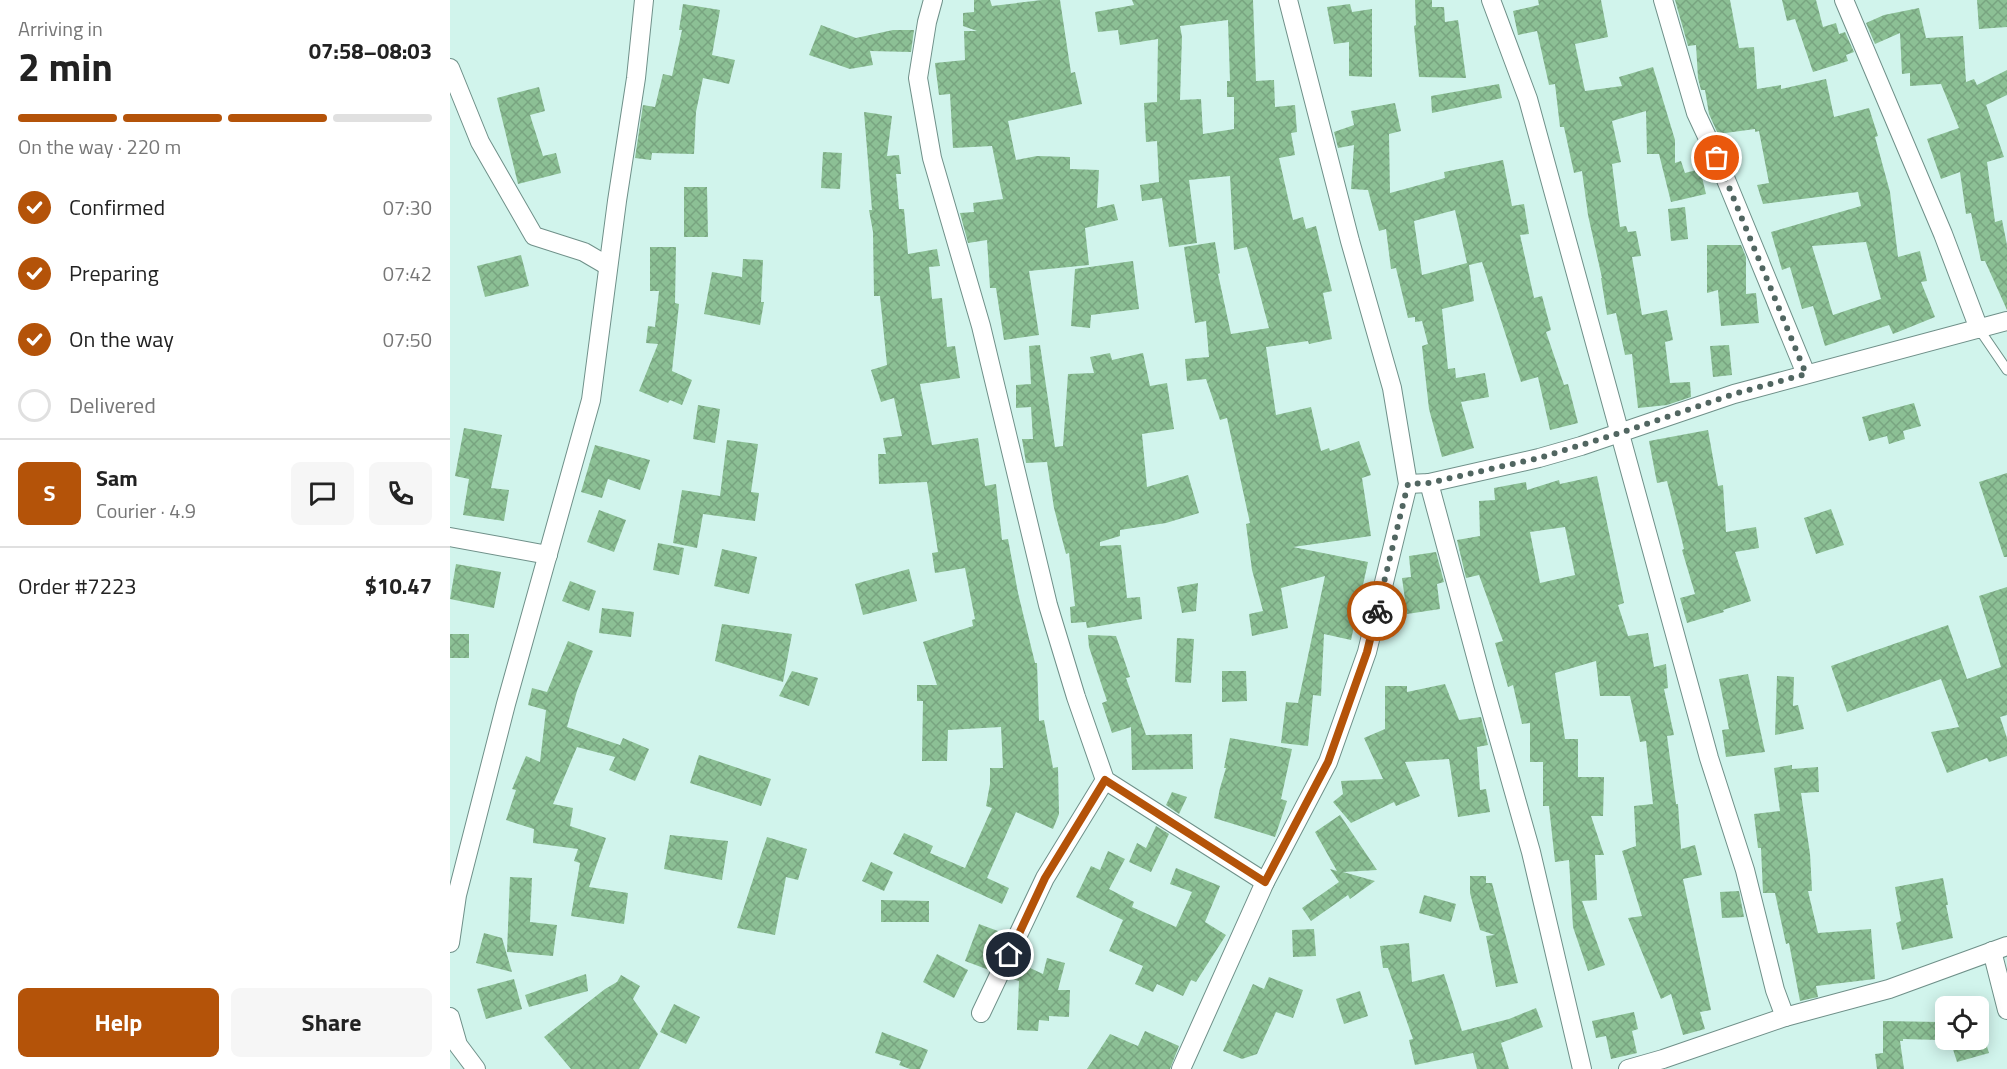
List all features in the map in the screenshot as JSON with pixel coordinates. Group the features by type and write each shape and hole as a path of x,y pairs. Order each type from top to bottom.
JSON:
{"street":[{"path":"450,943 454,896 591,400 636,78 644,0"},
{"path":"933,0 918,78 932,158 981,326 1048,605 1076,697 1105,780 1265,882"},
{"path":"1181,1069 1265,882 1328,762 1363,663 1408,484 1392,388 1350,241 1288,0"},
{"path":"1491,0 1528,99 1709,758 1753,897 1774,990 1785,1017"},
{"path":"1663,0 1696,113 1717,158 1806,374"},
{"path":"1844,0 1943,234 1979,329"},
{"path":"450,68 480,142 534,236 584,252 608,266"},
{"path":"1408,484 1429,483 1539,458 1734,394 2007,321"},
{"path":"1429,483 1531,852 1582,1069"},
{"path":"450,537 548,555"},
{"path":"981,1012 1045,878 1105,780"},
{"path":"1628,1069 1785,1017 1889,989 1999,948 2007,1010"},
{"path":"450,1017 458,1045 476,1069"}],"lane":[{"path":"1979,329 2007,370"}],"building":[{"path":"974,0 990,0 992,6 1060,0 1071,73 1075,72 1082,104 1008,121 1016,160 1037,156 1070,157 1070,169 1099,170 1097,208 1114,204 1118,220 1085,228 1089,265 1029,271 1039,335 1004,340 996,288 990,288 987,240 968,243 960,213 974,212 973,203 1003,199 992,146 953,148 950,94 939,95 935,63 965,60 964,31 977,31 963,26 963,13 974,12"},
{"path":"1132,0 1253,0 1256,81 1274,80 1275,107 1295,105 1297,132 1291,133 1295,155 1279,158 1293,220 1303,217 1306,229 1316,226 1332,291 1323,293 1332,339 1309,344 1308,341 1266,347 1276,415 1311,407 1321,451 1329,448 1330,451 1359,441 1371,475 1362,478 1371,536 1293,547 1368,562 1351,640 1324,634 1321,696 1313,695 1308,746 1281,743 1286,702 1298,703 1325,576 1281,588 1288,628 1252,636 1249,614 1263,611 1252,570 1246,524 1250,523 1227,418 1220,420 1206,379 1187,381 1185,359 1209,357 1206,321 1195,323 1184,247 1215,242 1220,273 1218,274 1231,334 1269,328 1247,247 1234,250 1230,176 1189,180 1197,243 1169,247 1162,198 1142,201 1140,185 1159,182 1157,141 1146,142 1144,103 1157,102 1158,39 1120,45 1118,30 1098,32 1095,12 1134,5","holes":["1228,20 1230,81 1227,81 1227,97 1234,97 1234,129 1203,134 1201,99 1180,100 1182,37 1180,26"]},
{"path":"1415,0 1432,0 1432,7 1444,7 1445,22 1458,20 1466,78 1419,77 1414,26 1416,25"},
{"path":"1538,0 1601,0 1608,37 1575,44 1585,91 1622,86 1619,77 1653,67 1675,140 1675,163 1681,161 1685,173 1700,169 1706,194 1671,202 1659,154 1647,154 1646,111 1612,121 1621,162 1612,164 1620,227 1626,226 1628,232 1636,231 1641,256 1632,257 1642,315 1667,310 1673,340 1665,342 1670,383 1690,382 1691,397 1667,405 1638,408 1632,354 1625,355 1616,313 1607,315 1582,171 1574,173 1564,127 1560,127 1555,84 1549,85 1537,31 1518,35 1513,11 1539,5"},
{"path":"1675,0 1730,0 1739,48 1754,47 1757,89 1781,85 1781,89 1826,79 1834,117 1869,108 1878,136 1875,137 1890,192 1898,257 1920,251 1927,281 1921,282 1935,317 1893,334 1889,325 1825,346 1813,306 1802,309 1790,267 1782,270 1771,232 1861,206 1858,192 1763,204 1757,185 1769,183 1759,131 1755,132 1755,129 1718,134 1709,114 1705,90 1701,90 1698,78 1696,45 1688,46","holes":["1866,242 1881,299 1833,315 1812,246"]},
{"path":"1782,0 1816,0 1823,27 1836,23 1839,34 1845,32 1854,52 1846,55 1848,61 1813,72 1795,19 1787,21"},
{"path":"1977,0 2007,0 2007,27 1979,29"},
{"path":"683,4 720,10 712,55 735,60 729,84 703,78 696,112 694,154 652,153 651,160 635,158 643,105 655,107 663,74 672,76 682,30 679,30"},
{"path":"1350,4 1352,12 1372,9 1372,77 1349,76 1349,42 1334,44 1327,7"},
{"path":"1919,8 1926,38 1963,36 1966,82 1974,79 1977,85 2007,70 2007,95 1986,105 2004,157 1987,162 1995,222 2002,220 2007,245 2007,310 1985,261 1981,261 1971,213 1966,214 1960,172 1941,179 1927,139 1959,128 1941,84 1910,86 1910,73 1902,74 1900,33 1875,44 1866,23 1884,15"},
{"path":"821,25 856,38 893,30 914,30 911,52 870,51 873,65 850,69 809,55"},
{"path":"1499,84 1502,98 1432,113 1431,96"},
{"path":"539,87 545,111 530,115 543,156 556,153 561,173 518,184 497,98"},
{"path":"1395,103 1401,131 1389,134 1390,193 1445,178 1444,172 1503,160 1512,206 1524,204 1529,234 1520,235 1534,298 1542,296 1551,330 1546,332 1564,385 1568,384 1578,423 1550,430 1538,377 1521,382 1482,262 1469,265 1474,301 1442,309 1448,369 1455,368 1456,378 1485,373 1489,397 1461,402 1474,448 1442,457 1429,409 1422,346 1428,344 1422,321 1415,322 1415,317 1408,318 1396,268 1391,269 1386,229 1379,231 1368,190 1351,189 1354,145 1338,148 1334,132 1354,125 1351,111","holes":["1455,210 1467,263 1422,275 1414,221"]},
{"path":"864,112 892,116 887,156 899,155 901,174 896,174 899,209 904,209 908,254 937,249 940,266 929,267 932,299 942,298 947,347 955,346 960,378 920,384 932,445 978,438 985,486 996,484 1002,540 1008,539 1018,593 1035,663 1037,663 1039,721 1044,720 1053,768 1058,767 1059,814 1053,829 1016,812 987,878 1009,888 1002,904 893,854 904,833 933,846 930,853 965,868 992,808 986,806 990,768 1003,768 1001,727 948,730 947,761 922,761 923,701 917,701 917,685 937,685 923,642 973,626 972,620 975,619 965,568 935,573 932,553 938,552 927,482 879,484 878,454 886,454 883,438 902,436 894,398 881,402 871,370 887,365 880,296 874,296 873,232 869,210 872,210"},
{"path":"823,152 842,153 840,189 821,188"},
{"path":"684,187 707,187 708,237 684,237"},
{"path":"1685,207 1688,239 1671,241 1668,209"},
{"path":"1707,245 1741,245 1746,257 1746,294 1756,293 1759,323 1721,326 1718,290 1707,293"},
{"path":"650,247 676,247 675,303 679,304 672,371 692,380 682,405 670,400 668,403 639,391 658,344 646,343 648,326 655,327 659,291 650,291"},
{"path":"521,255 529,286 485,297 477,266"},
{"path":"743,259 763,260 761,302 764,302 760,325 704,314 712,272 742,277"},
{"path":"1133,261 1139,309 1091,315 1090,328 1071,326 1075,269"},
{"path":"1040,345 1055,447 1063,446 1068,374 1094,373 1090,357 1110,353 1112,360 1143,353 1150,386 1167,383 1174,429 1142,434 1147,487 1188,475 1199,513 1166,523 1120,530 1120,536 1100,542 1100,546 1121,545 1127,598 1140,597 1142,619 1087,628 1086,622 1071,623 1070,607 1075,606 1069,553 1066,554 1054,508 1047,462 1026,463 1022,439 1033,439 1031,407 1016,408 1016,385 1031,384 1029,346"},
{"path":"1729,345 1732,375 1713,377 1710,346"},
{"path":"1914,403 1921,426 1903,431 1905,439 1889,444 1887,436 1869,441 1862,417"},
{"path":"698,405 720,409 715,443 693,439"},
{"path":"464,428 502,435 491,488 509,490 504,521 463,515 469,479 455,476"},
{"path":"1708,430 1718,486 1723,485 1726,532 1756,527 1759,548 1735,552 1751,601 1687,623 1680,598 1695,594 1682,550 1684,549 1667,481 1657,483 1649,441"},
{"path":"727,440 758,444 751,492 759,493 755,521 703,514 697,548 673,543 682,490 720,496"},
{"path":"595,445 650,460 640,490 608,479 602,498 581,492"},
{"path":"2007,473 2007,557 2004,557 1979,482"},
{"path":"1597,476 1624,603 1618,605 1628,636 1648,633 1654,667 1666,664 1668,688 1664,689 1674,735 1667,736 1676,804 1678,804 1681,849 1695,845 1702,875 1683,879 1711,1010 1700,1012 1705,1029 1683,1035 1671,994 1661,999 1628,918 1642,916 1622,851 1636,846 1634,806 1653,804 1646,741 1640,742 1630,696 1600,696 1596,661 1555,673 1565,739 1578,739 1578,777 1604,777 1603,816 1591,816 1604,855 1595,855 1597,900 1582,901 1605,965 1588,971 1573,927 1569,860 1555,862 1549,806 1543,806 1543,762 1530,762 1530,723 1522,724 1513,685 1508,687 1495,643 1503,641 1479,575 1466,578 1457,540 1480,536 1479,501 1495,500 1494,488 1526,482 1527,490 1559,480 1560,484","holes":["1565,527 1575,575 1540,583 1530,532"]},
{"path":"1831,509 1844,545 1816,554 1804,518"},
{"path":"599,510 626,520 614,552 587,542"},
{"path":"658,543 684,548 679,575 653,570"},
{"path":"722,549 757,557 749,594 714,586"},
{"path":"1436,552 1444,582 1437,584 1440,609 1407,614 1402,578 1411,577 1409,556"},
{"path":"456,564 501,572 494,608 450,599"},
{"path":"909,569 917,601 863,615 855,584"},
{"path":"570,581 596,591 589,611 562,601"},
{"path":"1198,583 1196,611 1182,613 1177,587"},
{"path":"2007,587 2007,715 2000,717 2007,738 2007,756 1989,762 1987,758 1947,773 1931,732 1959,727 1941,679 1847,712 1831,666 1948,625 1967,679 2001,667 1979,596"},
{"path":"602,608 634,612 631,637 599,633"},
{"path":"722,624 792,634 783,682 715,661"},
{"path":"450,634 469,634 469,658 450,658"},
{"path":"1088,635 1116,636 1130,677 1126,678 1146,735 1192,734 1193,769 1132,770 1131,727 1112,733 1102,703 1107,701 1089,647"},
{"path":"1177,638 1194,639 1191,683 1175,682"},
{"path":"568,641 593,651 577,691 567,727 620,745 623,738 649,749 635,781 609,770 615,757 577,747 553,804 573,808 570,826 606,838 589,887 628,893 624,924 571,916 580,863 574,861 578,849 533,843 534,829 506,820 516,790 512,789 526,756 540,762 546,710 528,705 532,688 547,692"},
{"path":"792,671 818,678 809,706 779,696"},
{"path":"1222,671 1246,671 1247,701 1222,702"},
{"path":"1748,674 1765,752 1726,757 1722,730 1729,729 1719,679"},
{"path":"1777,676 1794,677 1793,706 1798,705 1804,729 1775,735"},
{"path":"1445,684 1459,720 1481,717 1488,745 1477,747 1480,790 1486,789 1490,812 1458,817 1449,759 1405,762 1420,796 1396,806 1394,802 1351,823 1333,802 1343,794 1341,781 1383,779 1364,738 1385,729 1385,686 1407,686 1407,692"},
{"path":"1230,738 1292,749 1281,799 1287,801 1275,837 1214,818 1226,768 1224,768"},
{"path":"699,755 771,779 761,806 690,783"},
{"path":"1792,765 1792,769 1818,767 1819,792 1801,793 1810,854 1812,891 1808,891 1818,933 1871,929 1875,979 1816,986 1818,997 1800,1001 1789,943 1786,944 1775,893 1763,893 1761,848 1758,848 1754,814 1780,811 1774,768"},
{"path":"1172,792 1187,797 1179,814 1166,805"},
{"path":"1340,815 1377,870 1343,872 1375,881 1350,899 1348,895 1311,921 1302,908 1339,882 1330,869 1337,871 1315,832"},
{"path":"1156,826 1169,834 1151,872 1129,862 1137,843 1146,848"},
{"path":"670,835 728,841 722,880 664,869"},
{"path":"767,837 807,849 798,880 786,877 775,935 737,928"},
{"path":"1108,851 1125,859 1109,889 1134,902 1132,907 1176,927 1192,892 1170,884 1176,868 1220,886 1205,922 1226,935 1196,982 1191,980 1183,996 1157,984 1153,992 1135,984 1143,966 1109,951 1123,920 1076,897 1091,866 1100,870"},
{"path":"871,862 893,872 884,891 862,881"},
{"path":"1470,876 1486,876 1486,883 1492,883 1518,983 1496,987 1486,936 1495,935 1480,930 1470,893"},
{"path":"510,877 532,878 530,922 557,925 553,956 507,952"},
{"path":"1943,878 1953,938 1902,950 1896,923 1901,921 1895,887"},
{"path":"1739,891 1744,917 1722,918 1720,892"},
{"path":"1424,895 1456,904 1451,922 1419,913"},
{"path":"881,900 929,901 929,922 881,922"},
{"path":"979,924 1006,934 989,970 965,961"},
{"path":"1314,929 1316,956 1293,957 1292,930"},
{"path":"484,933 502,938 512,972 476,963"},
{"path":"1409,943 1412,982 1444,974 1462,1031 1509,1019 1536,1008 1543,1027 1501,1043 1509,1069 1477,1069 1473,1053 1415,1065 1409,1040 1413,1039 1388,968 1383,968 1380,946"},
{"path":"937,954 968,970 954,998 923,982"},
{"path":"1047,958 1065,963 1058,990 1070,990 1069,1017 1049,1016 1049,1021 1039,1020 1038,1031 1017,1030 1019,981 1010,978 1017,962 1043,974"},
{"path":"586,974 588,991 529,1007 525,995"},
{"path":"621,975 640,986 633,999 658,1034 639,1069 571,1069 544,1037 617,982"},
{"path":"1269,977 1303,990 1293,1018 1276,1012 1257,1054 1242,1059 1223,1051 1253,984 1264,989"},
{"path":"514,979 522,1009 486,1019 477,989"},
{"path":"1360,991 1368,1016 1344,1024 1336,999"},
{"path":"674,1004 700,1017 686,1044 660,1032"},
{"path":"1634,1012 1638,1029 1632,1031 1637,1053 1611,1059 1606,1036 1596,1038 1592,1021"},
{"path":"1883,1021 1935,1022 1935,1040 1903,1039 1900,1041 1904,1069 1877,1069 1875,1054 1883,1053"},
{"path":"1145,1031 1179,1046 1170,1069 1087,1069 1110,1034 1138,1046"},
{"path":"882,1032 928,1050 920,1069 910,1069 899,1065 901,1061 875,1053"},
{"path":"1953,1050 1988,1050 1989,1053 1957,1062"}],"way so far":[{"path":"1377,611 1408,484 1429,483 1539,458 1734,394 1806,374 1717,158"}],"route":[{"path":"1009,955 1045,878 1105,780 1265,882 1328,762 1367,652 1377,611"}]}
